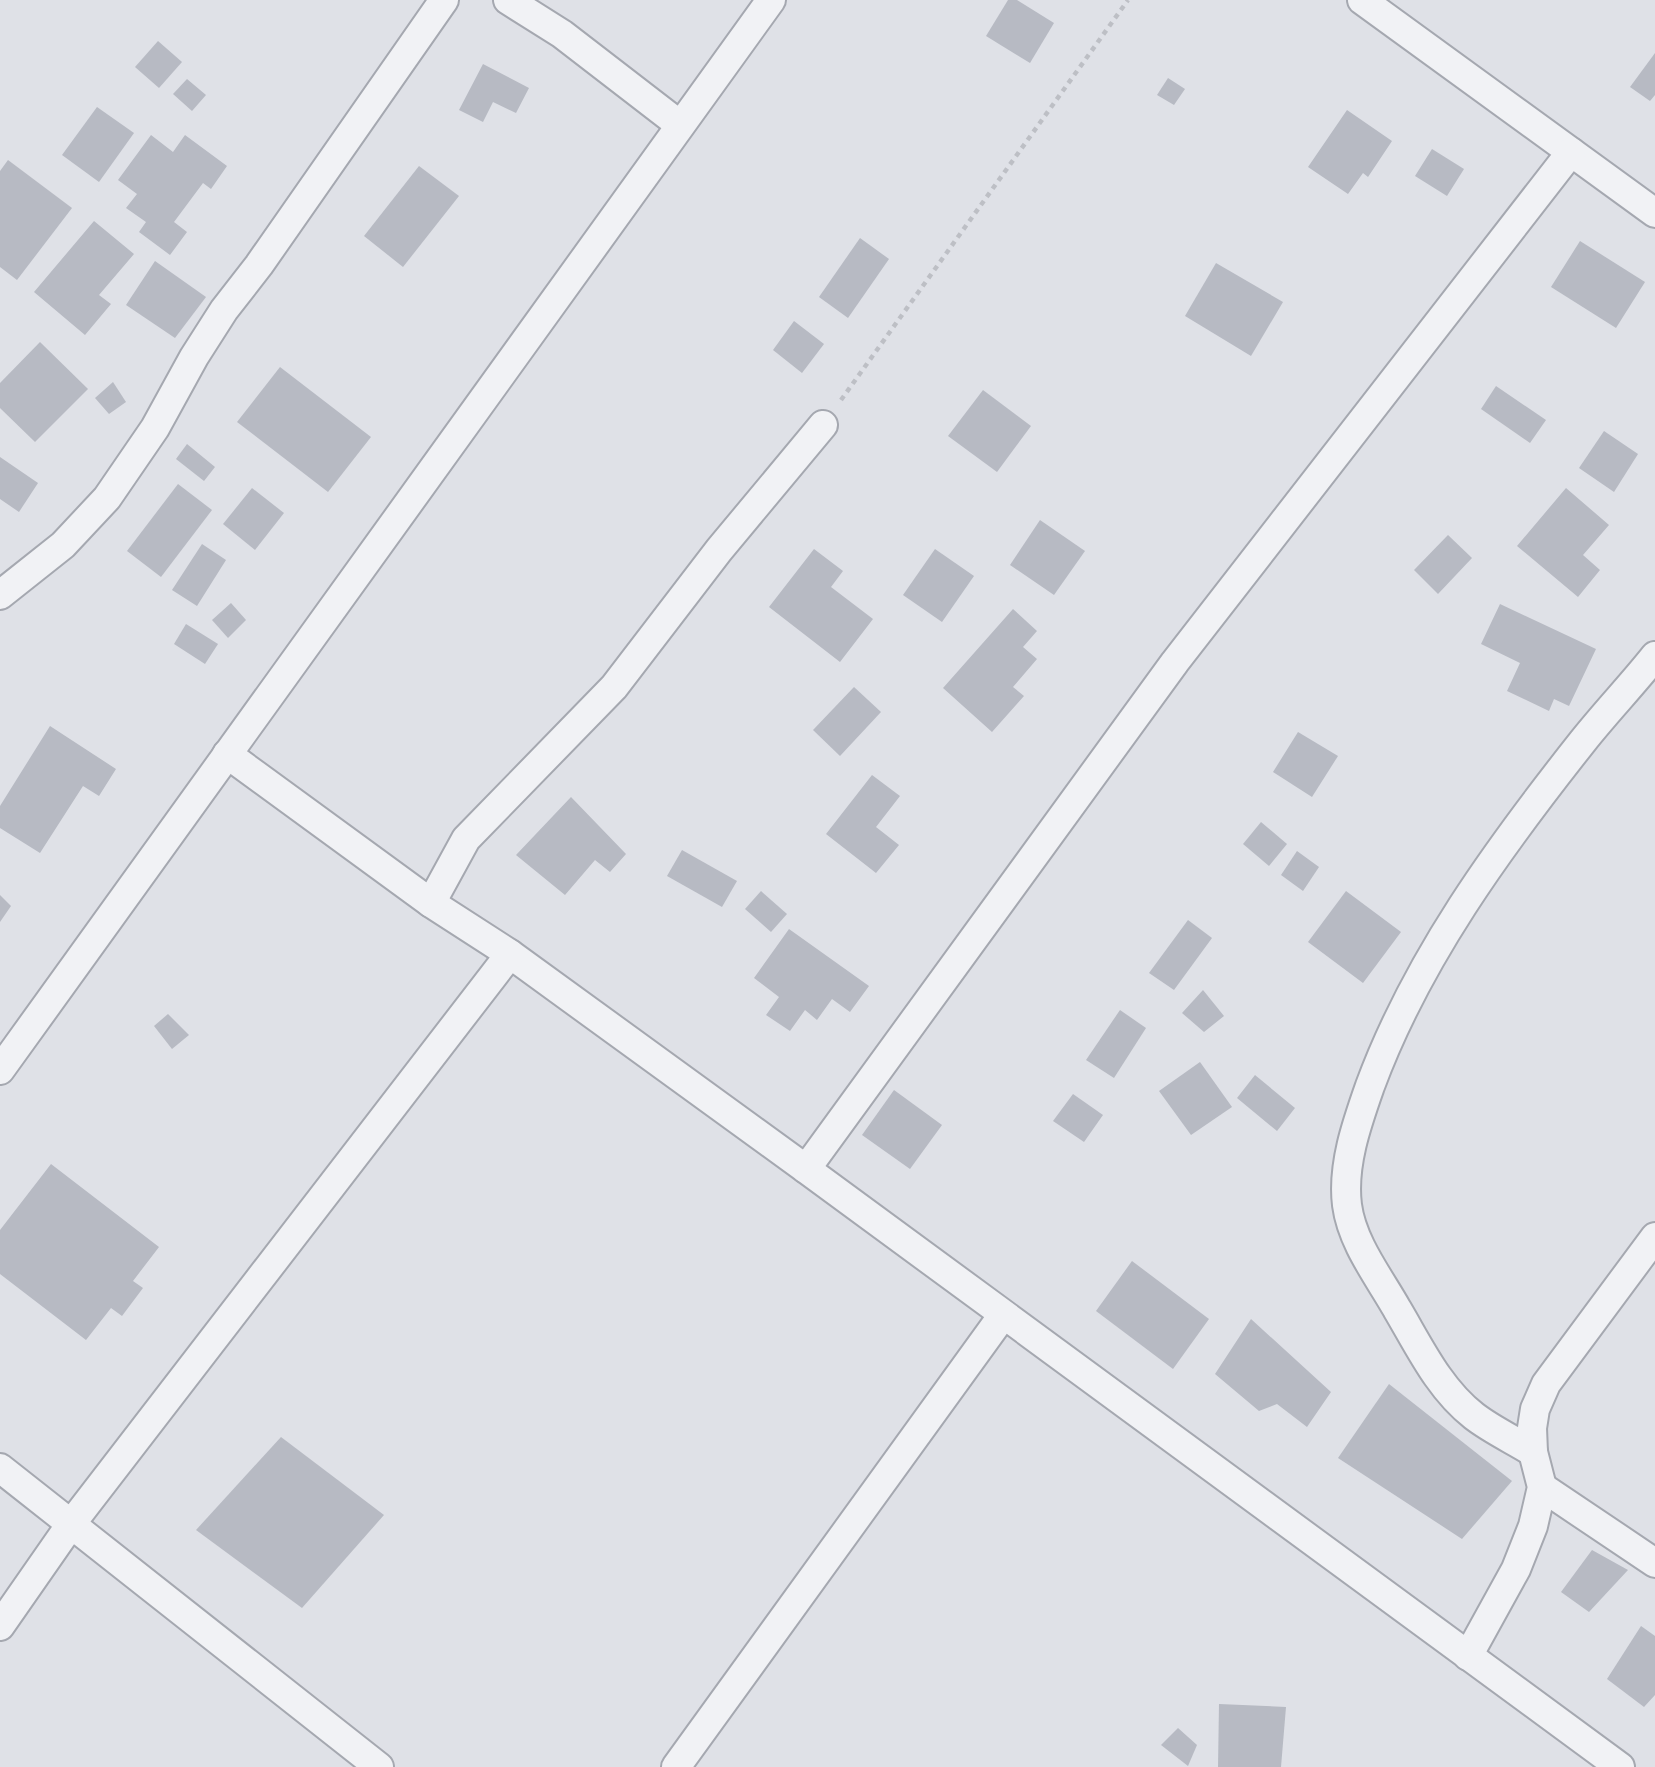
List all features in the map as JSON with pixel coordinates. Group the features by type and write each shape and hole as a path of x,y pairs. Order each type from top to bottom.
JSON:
{"street":[{"path":"0,595 63,545 107,498 155,428 194,356 224,310 259,265 444,0"},
{"path":"508,0 562,34 680,125"},
{"path":"0,1070 771,0"},
{"path":"1362,0 1655,213"},
{"path":"806,1169 1167,672 1571,152"},
{"path":"431,903 466,839 614,687 719,550 823,425"},
{"path":"1533,1452 1474,1416 1436,1375 1352,1227 1347,1204 1348,1166 1359,1116 1384,1051 1429,957 1535,803 1655,656"},
{"path":"227,754 431,903 510,954 806,1169 1620,1767"},
{"path":"0,1626 71,1524 510,954"},
{"path":"1468,1656 1516,1569 1532,1526 1542,1487 1533,1452 1532,1428 1535,1409 1546,1384 1655,1237"},
{"path":"677,1767 1003,1315"},
{"path":"0,1468 379,1767"},
{"path":"1542,1487 1655,1563"}],"path":[{"path":"823,425 1128,0"}],"building":[{"path":"1008,0 1017,0 1054,23 1030,63 986,36"},
{"path":"158,41 182,62 159,88 135,67"},
{"path":"1655,53 1655,95 1650,101 1630,87"},
{"path":"483,64 529,88 516,113 493,102 483,122 459,110"},
{"path":"1168,78 1185,89 1174,105 1157,95"},
{"path":"187,79 206,95 192,111 173,94"},
{"path":"97,107 134,133 99,182 62,155"},
{"path":"1347,110 1392,141 1368,177 1363,173 1348,194 1308,167"},
{"path":"151,135 173,152 185,135 227,166 211,189 203,183 174,222 187,232 170,255 139,232 146,222 126,208 137,194 118,180"},
{"path":"1432,149 1464,169 1447,196 1415,176"},
{"path":"8,160 72,208 17,280 0,267 0,171"},
{"path":"419,166 459,196 403,267 364,236"},
{"path":"94,221 134,254 99,295 111,304 85,335 34,292"},
{"path":"860,238 889,259 848,318 819,297"},
{"path":"1580,241 1645,282 1616,328 1551,287"},
{"path":"155,261 206,297 175,338 126,305"},
{"path":"1216,263 1283,302 1251,356 1185,316"},
{"path":"794,321 824,344 802,373 773,350"},
{"path":"40,342 88,389 35,442 0,408 0,383"},
{"path":"280,367 371,437 328,492 237,422"},
{"path":"113,382 126,402 109,414 95,398"},
{"path":"1496,386 1546,420 1530,443 1481,409"},
{"path":"983,390 1031,426 997,472 948,436"},
{"path":"1604,431 1638,454 1614,492 1579,468"},
{"path":"187,444 215,467 204,481 176,459"},
{"path":"0,457 38,483 19,512 0,499"},
{"path":"178,484 212,510 161,577 127,551"},
{"path":"252,488 284,513 255,550 223,524"},
{"path":"1566,488 1609,525 1583,555 1600,570 1578,597 1517,546"},
{"path":"1040,520 1085,551 1054,595 1010,565"},
{"path":"1448,535 1472,558 1438,594 1414,570"},
{"path":"202,544 226,560 197,606 172,590"},
{"path":"814,549 843,571 831,587 873,619 840,662 769,607"},
{"path":"935,549 974,576 942,622 903,595"},
{"path":"231,603 246,620 228,638 212,620"},
{"path":"1500,604 1596,649 1569,706 1554,699 1549,711 1507,691 1520,663 1481,644"},
{"path":"1013,609 1037,631 1023,647 1037,659 1013,687 1024,696 992,732 943,688"},
{"path":"186,624 218,644 205,664 174,644"},
{"path":"854,687 881,712 840,756 813,730"},
{"path":"50,726 116,769 99,796 83,786 40,853 0,828 0,806"},
{"path":"1298,732 1338,756 1312,797 1273,772"},
{"path":"872,775 900,796 876,827 899,845 876,873 826,834"},
{"path":"571,797 626,854 610,872 595,860 565,895 516,855"},
{"path":"1261,822 1287,844 1269,866 1243,844"},
{"path":"682,850 737,881 722,907 667,876"},
{"path":"1297,851 1319,867 1303,891 1281,875"},
{"path":"761,891 787,914 771,932 745,909"},
{"path":"1346,891 1401,932 1363,983 1308,942"},
{"path":"0,895 11,906 0,922"},
{"path":"1188,920 1212,938 1174,990 1149,973"},
{"path":"789,929 869,986 850,1012 832,999 817,1020 805,1010 790,1031 766,1015 779,997 754,978"},
{"path":"1203,990 1224,1016 1204,1032 1182,1013"},
{"path":"1120,1010 1146,1028 1114,1078 1086,1060"},
{"path":"168,1014 189,1035 172,1049 154,1026"},
{"path":"1200,1062 1232,1107 1191,1135 1159,1091"},
{"path":"1255,1075 1295,1108 1277,1131 1237,1098"},
{"path":"894,1090 942,1125 910,1169 862,1135"},
{"path":"1073,1094 1103,1115 1084,1142 1053,1121"},
{"path":"51,1164 159,1247 133,1281 143,1288 122,1316 111,1308 86,1340 0,1274 0,1230"},
{"path":"1132,1261 1209,1319 1173,1369 1096,1311"},
{"path":"1251,1319 1331,1392 1307,1427 1277,1404 1259,1411 1215,1374"},
{"path":"1389,1384 1512,1481 1462,1539 1338,1458"},
{"path":"281,1437 384,1515 302,1608 196,1530"},
{"path":"1592,1550 1628,1570 1589,1612 1561,1592"},
{"path":"1641,1626 1655,1636 1655,1695 1644,1707 1607,1679"},
{"path":"1219,1704 1286,1707 1281,1767 1218,1767"},
{"path":"1178,1728 1197,1745 1188,1766 1161,1745"}]}
